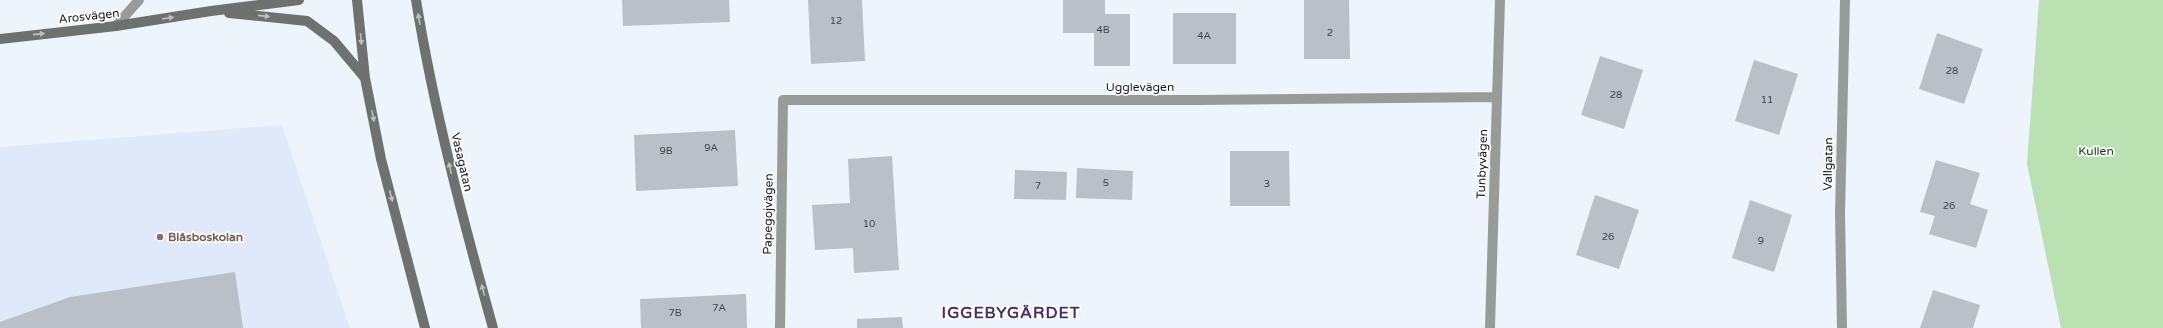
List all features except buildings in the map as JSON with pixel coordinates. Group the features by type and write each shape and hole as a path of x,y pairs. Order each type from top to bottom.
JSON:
{"street":[{"path":"116,26 139,0"},
{"name":"Arosvägen","path":"0,38 116,26 211,11 299,0"},
{"path":"357,0 365,78 381,158 425,328"},
{"name":"Vasagatan","path":"416,0 436,107 457,198 493,328"},
{"name":"Tunbyvägen","path":"1490,328 1500,0"},
{"name":"Vallgatan","path":"1842,328 1840,213 1845,0"},
{"path":"211,11 307,21 334,41 365,78"},
{"name":"Ugglevägen","path":"783,100 1182,100 1497,97"},
{"name":"Papegojvägen","path":"780,328 783,100"}],"shaded area":[{"name":"Blåsboskolan","path":"282,125 350,328 0,328 0,147"}],"green space":[{"name":"Kullen","path":"2039,0 2163,0 2163,328 2061,328 2027,164"}],"place":[{"name":"Blåsboskolan","path":"160,237"}],"district":[{"name":"IGGEBYGÄRDET","path":"1011,313"}]}
